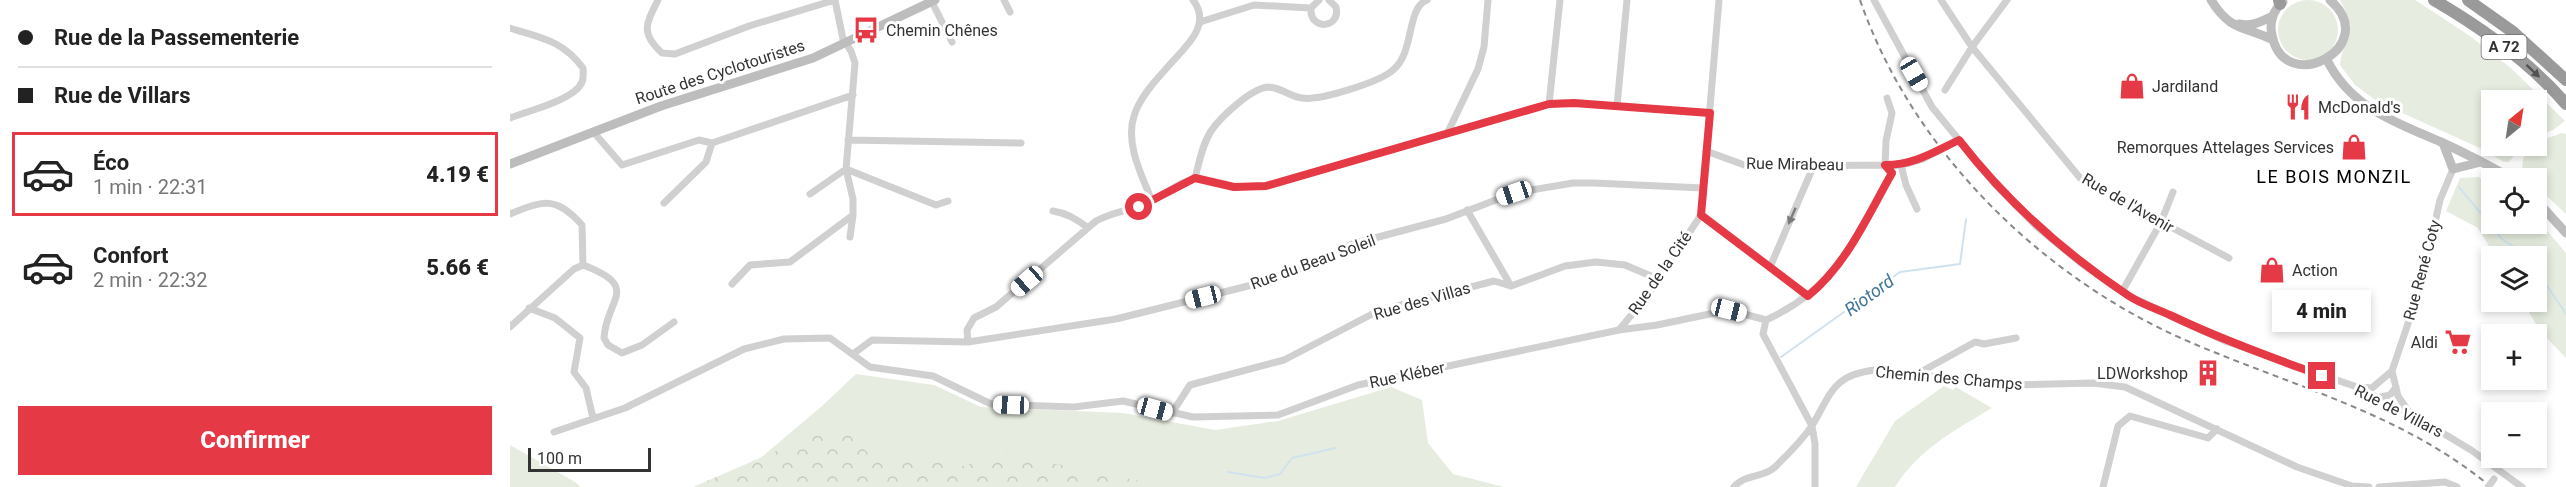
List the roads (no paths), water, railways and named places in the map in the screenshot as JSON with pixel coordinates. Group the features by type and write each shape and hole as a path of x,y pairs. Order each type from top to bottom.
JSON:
{"highway":[{"name":"A 72","path":"2434,0 2460,15 2527,66 2566,104"},
{"name":"A 72","path":"2468,0 2522,40 2566,80"}],"street":[{"path":"658,0 646,30 652,44 662,53 669,54 675,54 749,26 835,0 843,39 855,63 846,169 853,215 850,237"},
{"path":"1004,0 1010,12"},
{"path":"1152,201 1134,156 1133,117 1141,101 1164,70 1197,33 1200,14 1193,0"},
{"path":"1200,22 1254,5 1311,8 1319,0"},
{"path":"1311,8 1313,20 1320,25 1329,24 1335,19 1337,11 1334,3 1329,0"},
{"path":"1195,178 1200,157 1211,132 1235,106 1254,92 1267,87 1301,98 1314,99 1377,79 1393,70 1404,56 1410,38 1414,11 1419,3 1427,0"},
{"path":"1549,104 1560,0"},
{"path":"1617,106 1627,0"},
{"path":"1719,0 1701,215 1808,296"},
{"name":"Rue de Villars","path":"1874,0 1932,106 1995,184 2037,227 2081,263 2129,296 2225,341 2354,386 2411,414 2471,450 2522,487"},
{"name":"Rue de l'Avenir","path":"1941,0 1972,47 2081,179 2229,258"},
{"path":"1945,90 1972,47 2007,0"},
{"path":"2211,0 2221,15 2231,22 2244,30 2260,33 2273,40"},
{"path":"2279,5 2271,32 2273,40 2278,50 2295,63 2306,65 2327,60 2337,52 2343,41 2345,28 2343,16 2331,0"},
{"path":"934,1 952,42"},
{"name":"Route des Cyclotouristes","path":"510,164 661,106 813,58 847,44 934,1"},
{"path":"1447,134 1478,69 1484,46 1487,1"},
{"path":"2231,22 2247,26 2279,5"},
{"path":"510,28 560,44 573,54 583,68 582,82 573,92 559,101 510,118"},
{"path":"2327,60 2349,93 2386,118 2492,168"},
{"path":"595,131 622,165 699,140 712,142 853,94"},
{"path":"1815,487 1815,444 1812,426 1763,333 1766,320 1808,296 1824,283 1846,255 1892,173 1885,165 1886,141 1892,113 1887,98"},
{"path":"968,342 967,330 974,318 996,308 1088,228 1110,213 1139,207 1195,178 1234,187 1266,186 1549,104 1574,103 1710,113"},
{"path":"848,140 1021,143"},
{"name":"Rue Mirabeau","path":"1706,152 1747,166 1901,165 1923,159 1959,140"},
{"path":"664,203 706,162 712,142"},
{"path":"2443,143 2453,169 2481,162"},
{"path":"1770,267 1814,165"},
{"path":"1901,165 1917,209"},
{"path":"810,194 846,169"},
{"path":"846,169 936,205 948,201"},
{"name":"Rue René Coty","path":"2392,372 2422,282 2440,200 2453,169"},
{"name":"Rue du Beau Soleil","path":"853,354 872,340 968,342 1116,319 1268,281 1324,260 1352,244 1446,219 1514,193 1573,183 1703,188"},
{"path":"2123,290 2161,222 2173,192"},
{"path":"510,214 539,202 550,203 567,210 582,225 583,265"},
{"path":"1467,210 1510,286"},
{"path":"1053,212 1076,218 1088,228"},
{"path":"2547,212 2566,232"},
{"path":"732,284 750,266 790,262 853,215"},
{"name":"Rue de la Cité","path":"1619,330 1658,279 1701,215"},
{"name":"Rue des Villas","path":"1172,413 1190,385 1284,360 1378,311 1494,281 1510,286 1565,266 1596,262 1625,265 1658,279"},
{"path":"510,327 574,269 583,265 610,278 614,285 616,303 604,327 603,338 614,350 622,353 642,345 674,322"},
{"path":"529,308 555,318 580,338 574,372 586,388 593,418 554,432"},
{"name":"Rue Kléber","path":"593,418 626,408 744,349 784,339 830,338 870,367 933,376 991,404 1074,407 1123,401 1193,417 1278,415 1358,385 1619,330 1657,325 1729,310 1766,320"},
{"path":"1917,374 1975,342 1984,344 2016,338"},
{"name":"Chemin des Champs","path":"1734,487 1739,481 1772,470 1812,426 1830,391 1840,380 1863,371 1875,370 2013,385 2108,384 2144,394 2170,409 2313,473 2352,486 2369,487"},
{"path":"2354,386 2372,388 2392,372 2398,396 2411,414"},
{"path":"2378,398 2390,395 2396,387"},
{"path":"2103,487 2118,426 2130,416 2208,438 2217,429"},
{"path":"2488,487 2499,471"},
{"path":"2379,487 2445,482 2457,487"}],"waterway":[{"path":"2459,187 2502,239 2513,246"},
{"name":"Riotord","path":"1781,357 1900,272 1960,264 1966,219"},
{"path":"2547,286 2566,314"},
{"path":"1228,472 1265,478 1280,474 1292,458 1335,448"}],"railway":[{"path":"1860,0 1882,54 1911,105 1945,153 1984,198 2027,239 2073,276 2122,308 2174,335 2379,418 2455,460 2491,487"}],"place":[{"name":"Chemin Chênes","path":"866,30"},
{"name":"Jardiland","path":"2132,86"},
{"name":"McDonald's","path":"2298,107"},
{"name":"Remorques Attelages Services","path":"2354,147"},
{"name":"Action","path":"2272,270"},
{"name":"Aldi","path":"2458,342"},
{"name":"LDWorkshop","path":"2208,373"}],"district":[{"name":"LE BOIS MONZIL","path":"2334,176"}]}
